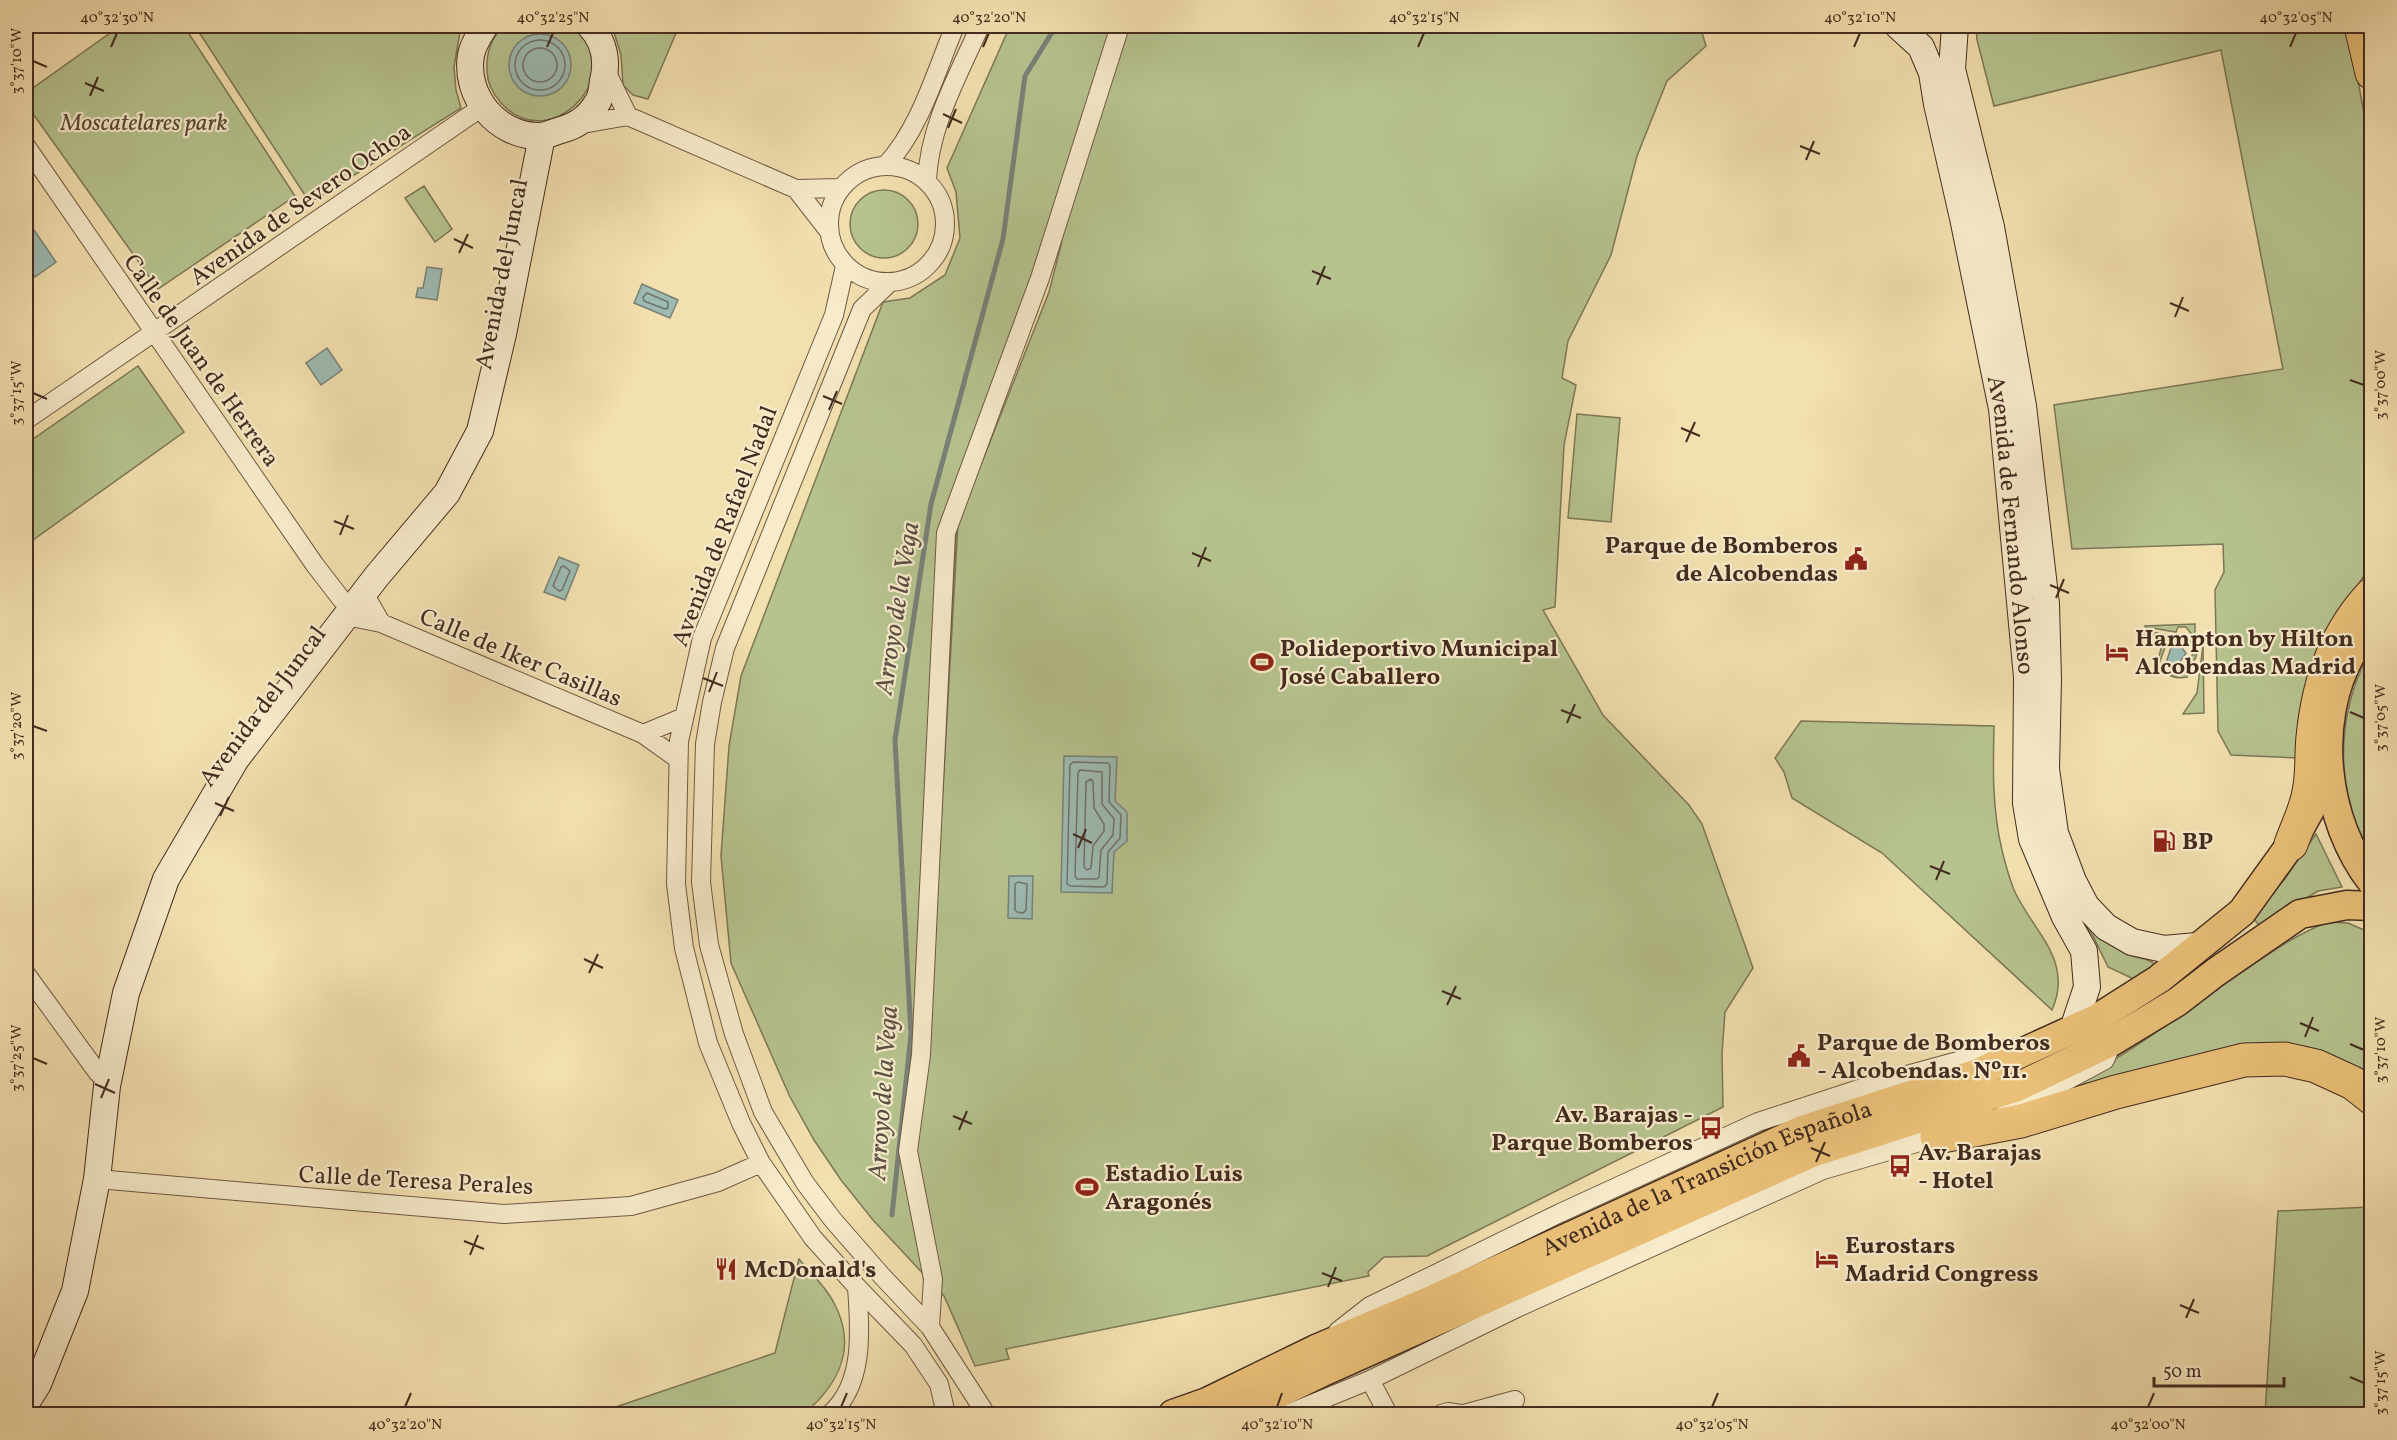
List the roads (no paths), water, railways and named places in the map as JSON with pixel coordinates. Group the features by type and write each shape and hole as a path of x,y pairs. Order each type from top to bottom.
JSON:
{"highway":[{"path":"2361,26 2372,72"},
{"path":"2291,844 2309,795 2313,769 2312,740 2316,708 2328,665 2344,632 2372,594"},
{"path":"1937,1137 2021,1121 2115,1092 2244,1060 2285,1059 2316,1066 2353,1083 2372,1098"}],"main road":[{"path":"2372,623 2350,655 2337,692 2330,728 2329,776 2340,824 2351,851 2372,882"},
{"name":"Avenida de la Transición Española","path":"1173,1414 1207,1402 1316,1349 1427,1302 1802,1130 1975,1074 2096,1019 2159,980 2197,946 2242,912 2291,844 2329,776"},
{"name":"Avenida de la Transición Española","path":"1236,1414 1325,1371 1812,1152 2014,1088 2111,1042 2177,1002 2300,914 2347,905 2372,906"}],"street":[{"path":"485,26 471,55 471,80 482,107 501,125 533,136 576,125 628,116 796,189 841,188"},
{"path":"576,125 598,103 606,71 604,51 597,33 590,26"},
{"path":"886,165 897,153 912,129 955,26"},
{"path":"927,182 928,159 933,136 980,26"},
{"path":"930,1327 933,1279 908,1151 921,1055 946,532 1040,278 1120,26"},
{"name":"Avenida de Fernando Alonso","path":"1898,26 1921,47 1932,73 2002,409 2026,677 2026,803 2032,839 2065,918 2084,951 2087,987 2073,1029"},
{"name":"Avenida de Fernando Alonso","path":"1954,26 1952,69 1991,227 2023,406 2046,604 2048,679 2046,769 2055,833 2086,906 2106,927 2132,942 2164,949 2197,946"},
{"path":"606,71 628,116"},
{"name":"Avenida de Severo Ochoa","path":"26,420 482,107"},
{"name":"Avenida del Juncal","path":"26,1372 41,1342 62,1281 73,1238 84,1186 98,1073 124,957 163,856 195,795 222,752 351,603 462,445 482,374 525,148 533,136"},
{"name":"Calle de Juan de Herrera","path":"26,146 315,565 351,603"},
{"path":"796,189 828,230 837,256 845,266 858,276 873,282 888,283 908,279 925,269 937,254 944,236 945,216 939,197 927,182 901,167 886,165 853,176 841,188 832,203 828,230"},
{"name":"Avenida de Rafael Nadal","path":"845,266 834,315 702,638 679,741 676,884 684,948 708,1043 741,1123 761,1163 813,1238 856,1287 913,1345 930,1368 939,1384 946,1414"},
{"name":"Avenida de Rafael Nadal","path":"888,283 862,309 725,648 705,744 701,810 701,882 709,945 734,1034 763,1112 805,1183 833,1220 930,1327 986,1414"},
{"path":"26,1403 38,1384 75,1291 97,1179 107,1086 126,993 166,879 236,759 351,603"},
{"name":"Calle de Iker Casillas","path":"351,603 381,623 643,734 678,759"},
{"name":"Calle de Iker Casillas","path":"351,603 381,623"},
{"name":"Calle de Iker Casillas","path":"643,734 684,717"},
{"path":"26,974 98,1073"},
{"path":"1287,1414 1370,1380 1517,1308 1824,1170 1937,1137 2027,1102 2105,1060 2111,1042"},
{"name":"Calle de Teresa Perales","path":"97,1179 504,1214 631,1206 718,1182 761,1163"},
{"path":"830,1414 837,1408 848,1389 856,1363 860,1334 856,1287"},
{"path":"1370,1380 1388,1414"},
{"path":"1441,1414 1448,1412 1462,1414 1515,1400"}],"water":[{"path":"540,34 562,43 571,65 562,87 540,96 518,87 509,65 518,43"},
{"path":"34,230 56,262 35,277 26,263 26,236"},
{"path":"427,267 442,269 437,300 416,297 418,288 423,288"},
{"path":"642,284 678,300 670,318 634,303"},
{"path":"327,348 342,370 321,385 306,363"},
{"path":"559,557 579,565 565,600 544,592"},
{"path":"2174,638 2186,653 2175,669 2166,663"},
{"path":"1064,756 1117,757 1115,801 1127,812 1127,841 1114,852 1112,893 1061,892"},
{"path":"1009,876 1033,876 1032,919 1008,918"}],"waterway":[{"name":"Arroyo de la Vega","path":"892,1215 911,1034 895,740 931,504 1003,239 1025,76 1056,26"}],"place":[{"name":"Parque de Bomberos de Alcobendas","path":"1856,559"},
{"name":"Hampton by Hilton Alcobendas Madrid","path":"2117,652"},
{"name":"Polideportivo Municipal José Caballero","path":"1262,662"},
{"name":"BP","path":"2164,841"},
{"name":"Parque de Bomberos - Alcobendas. Nº11.","path":"1799,1056"},
{"name":"Av. Barajas - Parque Bomberos","path":"1711,1128"},
{"name":"Av. Barajas - Hotel","path":"1900,1166"},
{"name":"Estadio Luis Aragonés","path":"1087,1187"},
{"name":"Eurostars Madrid Congress","path":"1827,1259"},
{"name":"McDonald's","path":"726,1269"}],"park label":[{"name":"Moscatelares park","path":"144,122"}]}
